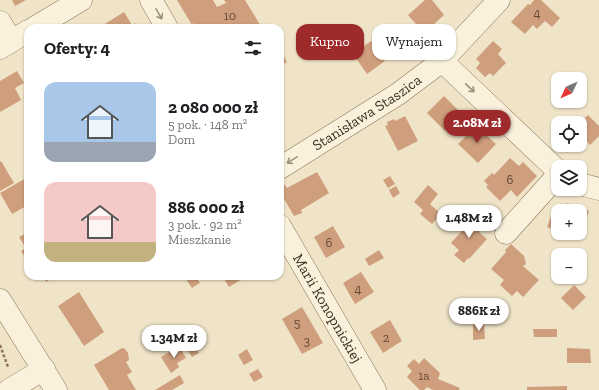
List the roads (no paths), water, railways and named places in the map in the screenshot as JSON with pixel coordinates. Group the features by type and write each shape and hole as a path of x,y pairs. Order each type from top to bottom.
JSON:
{"street":[{"path":"41,24 81,0"},
{"path":"151,0 165,24"},
{"name":"Stanisława Staszica","path":"284,165 398,94 442,61 499,0"},
{"path":"0,22 13,40"},
{"path":"442,61 551,164"},
{"path":"506,232 551,183"},
{"path":"587,186 599,189"},
{"name":"Marii Konopnickiej","path":"284,233 375,390"},
{"path":"0,300 56,390"},
{"path":"9,390 44,369"}]}
